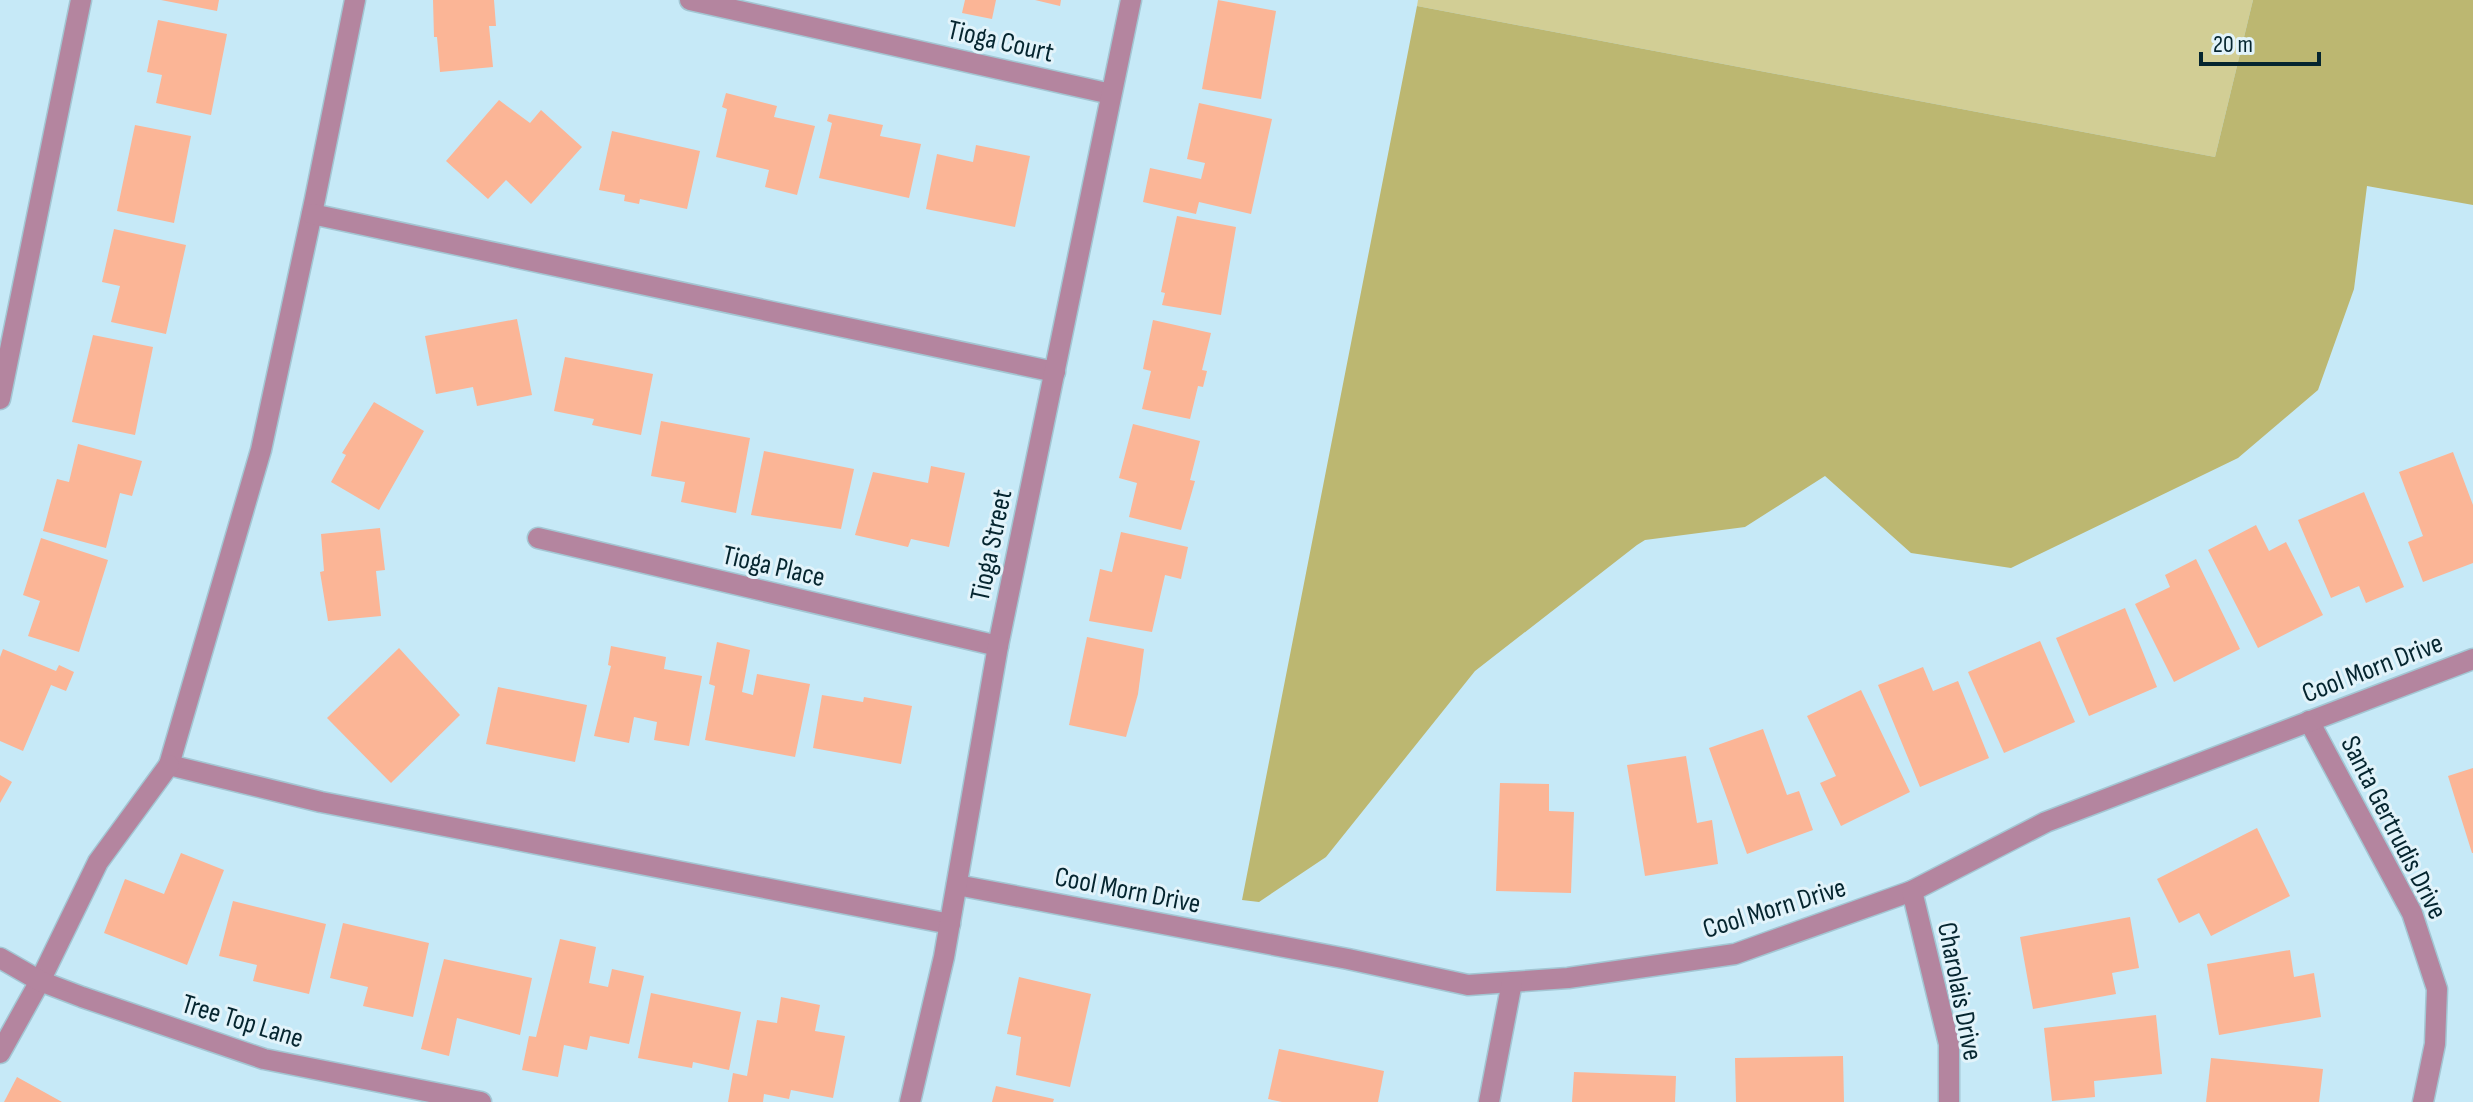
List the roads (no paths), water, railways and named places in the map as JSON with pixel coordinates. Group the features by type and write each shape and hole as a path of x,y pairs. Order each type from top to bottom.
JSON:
{"street":[{"path":"0,399 81,0"},
{"path":"0,1053 40,981 98,862 169,765 261,450 355,0"},
{"name":"Tioga Court","path":"690,0 1111,94"},
{"name":"Tioga Street","path":"910,1102 950,924 998,646 1131,0"},
{"path":"312,214 1055,372"},
{"name":"Tioga Place","path":"538,538 998,646"},
{"name":"Cool Morn Drive","path":"957,885 1348,959 1468,985 1568,978 1735,954 1912,891 2046,822 2473,659"},
{"name":"Santa Gertrudis Drive","path":"2309,721 2412,913 2437,989 2435,1044 2423,1102"},
{"path":"169,765 321,802 950,924"},
{"name":"Charolais Drive","path":"1912,891 1949,1044 1949,1102"},
{"name":"Tree Top Lane","path":"0,958 40,981 264,1059 481,1102"},
{"path":"1489,1102 1512,982"}]}
